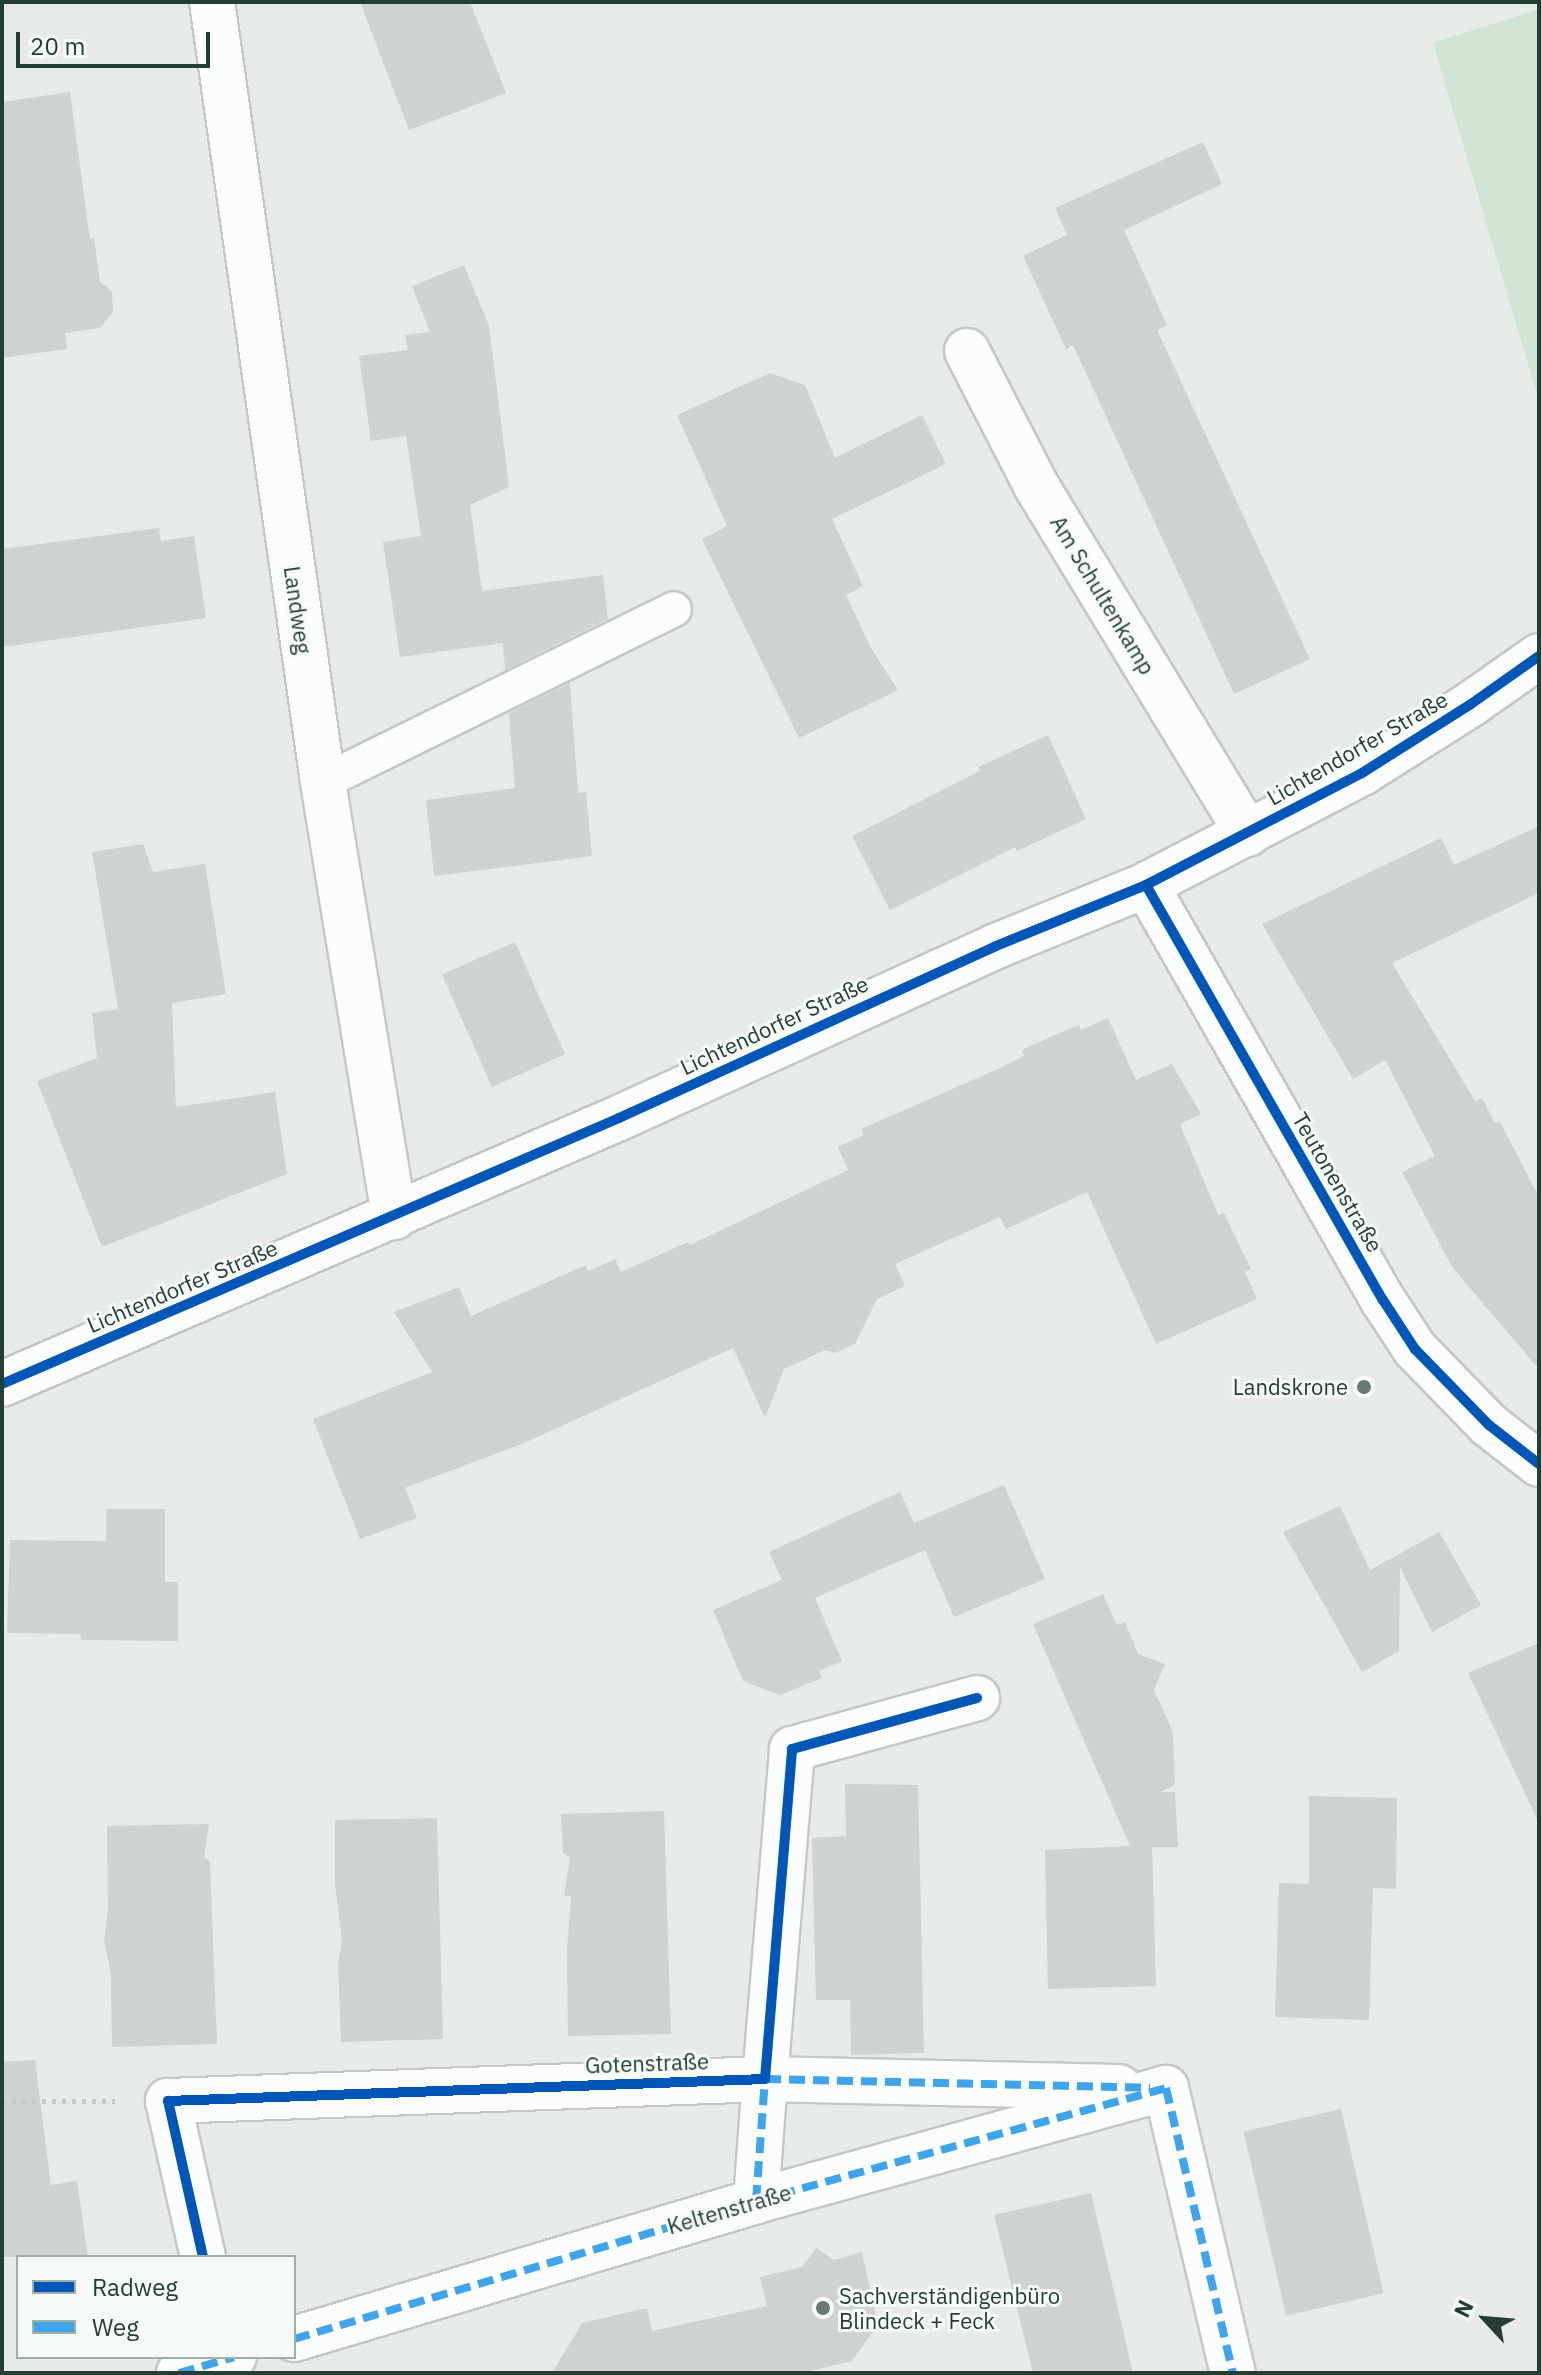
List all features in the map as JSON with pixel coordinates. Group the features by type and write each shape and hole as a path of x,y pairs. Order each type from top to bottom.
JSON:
{"street":[{"name":"Landweg","path":"212,2 323,782 394,1217"},
{"name":"Am Schultenkamp","path":"967,351 1037,487 1248,834"},
{"name":"Lichtendorfer Straße","path":"2,1384 394,1217 996,946 1146,885 1362,773 1471,704 1539,656"},
{"name":"Teutonenstraße","path":"1146,885 1383,1300 1415,1349 1489,1425 1539,1464"},
{"path":"756,2201 792,1749 977,1698"},
{"name":"Gotenstraße","path":"168,2101 765,2079 1166,2088"},
{"path":"1166,2088 1233,2373"},
{"name":"Keltenstraße","path":"296,2338 756,2201 1166,2088"},
{"path":"168,2101 203,2255"},
{"path":"179,2373 229,2362"}],"lane":[{"path":"323,782 674,609"}],"path":[{"path":"2,2101 168,2101"}],"green space":[{"path":"1539,9 1539,401 1433,43"}],"building":[{"path":"360,2 470,2 506,93 409,130"},
{"path":"70,92 90,239 94,238 100,282 112,291 113,312 100,328 65,333 67,349 2,358 2,102"},
{"path":"1203,142 1222,184 1124,230 1167,325 1157,330 1310,659 1234,694 1073,345 1066,349 1023,256 1067,235 1055,208"},
{"path":"464,265 489,326 509,487 470,505 482,591 603,575 608,619 505,670 503,643 400,657 383,542 421,536 406,436 371,441 359,356 408,350 405,335 430,332 412,286"},
{"path":"770,373 805,385 835,458 922,415 946,464 832,519 863,586 846,595 871,648 898,690 799,738 702,539 727,526 677,415"},
{"path":"159,528 161,541 194,536 206,618 2,647 2,549"},
{"path":"570,683 578,793 586,792 592,856 434,876 426,800 515,788 509,713"},
{"path":"1048,735 1086,819 1017,851 1015,847 890,910 852,836 980,771 978,767"},
{"path":"1539,826 1539,893 1392,963 1475,1101 1482,1098 1495,1123 1500,1122 1539,1197 1539,1369 1452,1267 1402,1172 1435,1156 1385,1060 1353,1079 1262,924 1441,838 1454,865"},
{"path":"143,844 153,872 205,864 226,994 172,1003 176,1107 275,1092 287,1174 102,1247 37,1081 97,1058 92,1013 118,1009 92,852"},
{"path":"515,942 565,1054 492,1087 442,975"},
{"path":"1108,1018 1136,1080 1172,1064 1201,1114 1180,1124 1218,1215 1224,1213 1251,1269 1245,1272 1257,1299 1156,1344 1087,1192 1006,1229 1000,1217 895,1264 905,1286 877,1299 855,1344 835,1353 825,1350 784,1369 765,1418 733,1348 522,1444 405,1488 417,1518 360,1539 313,1419 432,1372 394,1312 459,1287 471,1316 586,1265 588,1271 615,1259 621,1272 688,1242 690,1245 848,1170 838,1147 864,1135 861,1129 998,1069 1024,1056 1022,1050 1050,1037 1079,1025 1081,1030"},
{"path":"1004,1485 1045,1579 954,1617 925,1550 815,1598 842,1661 819,1671 822,1678 780,1695 743,1681 713,1610 782,1580 769,1552 900,1492 914,1523"},
{"path":"1340,1506 1370,1570 1439,1532 1481,1605 1432,1632 1400,1567 1399,1651 1362,1672 1283,1532"},
{"path":"106,1509 165,1509 165,1582 178,1582 178,1641 81,1640 80,1634 7,1633 10,1540 106,1541"},
{"path":"1103,1594 1117,1625 1125,1622 1138,1654 1165,1664 1154,1690 1173,1732 1175,1785 1160,1792 1175,1792 1178,1847 1152,1847 1156,1986 1048,1989 1045,1850 1130,1846 1033,1624"},
{"path":"1539,1643 1539,1823 1468,1673"},
{"path":"845,1784 918,1785 924,2053 851,2055 850,2000 816,2000 812,1838 846,1836"},
{"path":"1309,1796 1397,1798 1396,1889 1373,1888 1369,2020 1275,2017 1279,1883 1309,1884"},
{"path":"664,1811 671,2034 568,2036 567,1950 571,1896 564,1896 570,1857 563,1853 561,1814"},
{"path":"437,1818 443,2039 341,2042 338,1964 342,1940 335,1885 335,1820"},
{"path":"209,1824 204,1857 210,1862 217,2044 112,2047 111,1974 104,1941 108,1910 107,1826"},
{"path":"35,2060 51,2185 77,2181 88,2255 2,2257 2,2062"},
{"path":"1341,2109 1384,2293 1286,2316 1244,2131"},
{"path":"1091,2193 1133,2373 1033,2373 994,2215"},
{"path":"816,2248 834,2260 862,2252 878,2325 852,2361 802,2373 552,2373 582,2323 647,2308 652,2331 767,2306 760,2277 802,2267"}],"marked path":[{"path":"756,2201 765,2079 1150,2088"},
{"path":"1166,2088 1233,2373"},
{"path":"296,2338 756,2201 1166,2088"},
{"path":"179,2373 227,2359"}],"cycle path":[{"path":"2,1384 619,1118 996,946 1146,885 1362,773 1471,704 1539,656"},
{"path":"1146,885 1383,1300 1415,1349 1489,1425 1539,1464"},
{"path":"203,2255 168,2101 765,2079 792,1749 977,1698"}],"place":[{"name":"Landskrone","path":"1364,1387"},
{"name":"Sachverständigenbüro Blindeck + Feck","path":"823,2308"}]}
